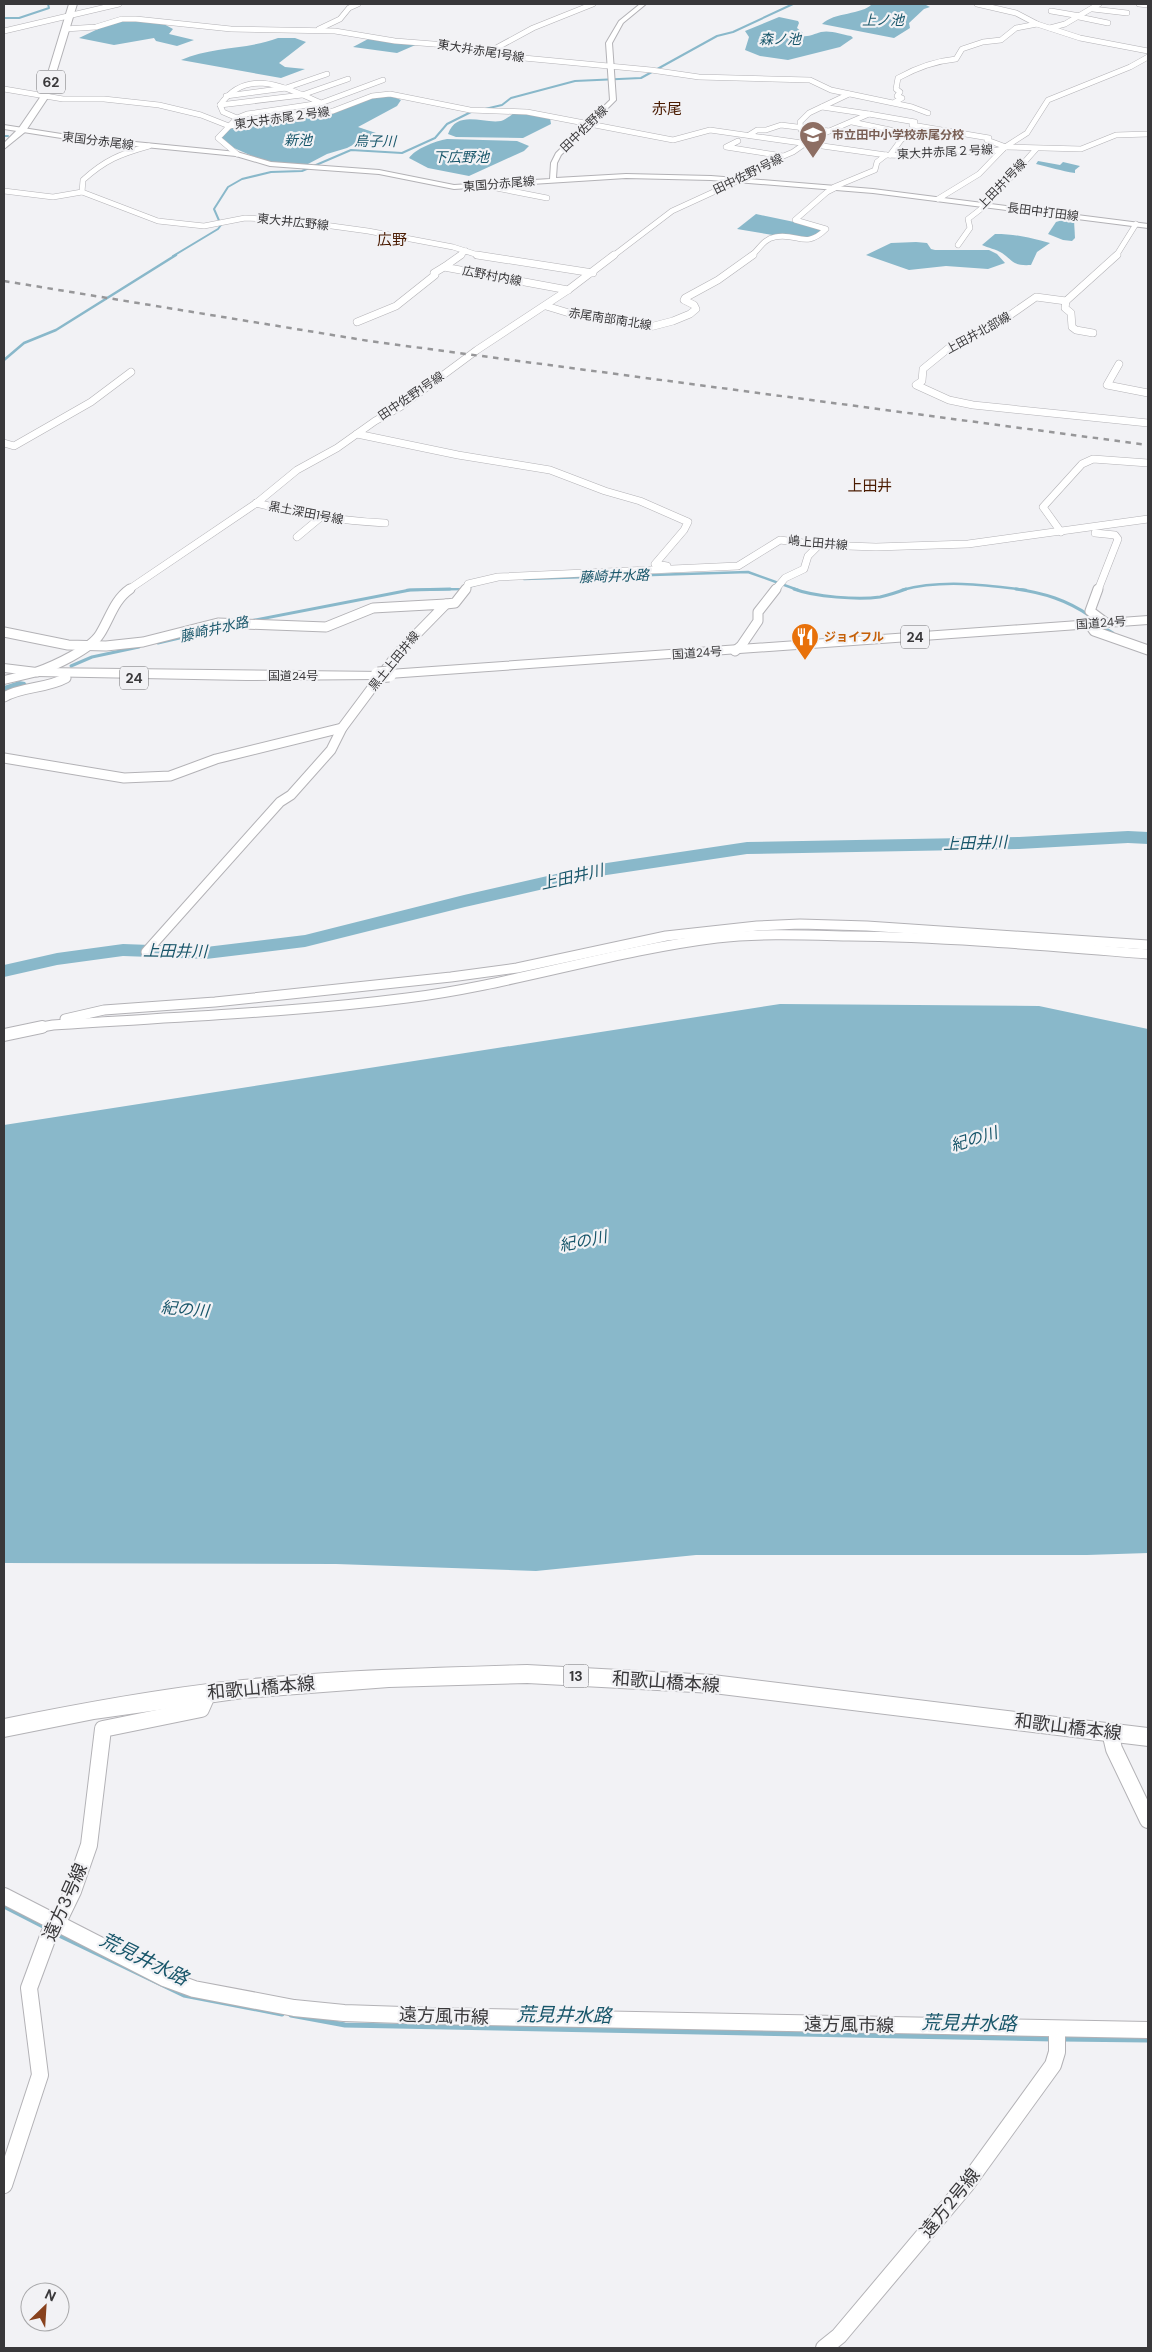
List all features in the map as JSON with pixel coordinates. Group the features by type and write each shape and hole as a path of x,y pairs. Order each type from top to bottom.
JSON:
{"highway":[{"name":"国道24号","path":"4,668 30,675 66,678 384,674 735,651 1148,620"},
{"name":"国道24号","path":"4,675 246,676"}],"main road":[{"name":"62","path":"4,147 22,130 45,96 74,4"},
{"path":"4,680 30,675"},
{"name":"和歌山橋本線","path":"4,1728 94,1710 208,1692 389,1678 527,1674 712,1684 1148,1737"}],"street":[{"path":"4,31 119,4"},
{"path":"315,31 340,19 349,8 358,4"},
{"path":"485,53 492,52 540,24 593,4"},
{"name":"田中佐野線","path":"553,179 554,163 558,154 613,100 609,43 621,22 643,4"},
{"path":"977,4 1016,13 1037,24 1080,38 1148,51"},
{"path":"1050,28 1065,24 1092,10 1099,4"},
{"path":"1138,4 1148,5"},
{"path":"1082,9 1126,13"},
{"path":"1051,11 1108,23"},
{"name":"東大井赤尾1号線","path":"65,29 96,27 122,20 136,20 231,29 315,31 446,44 485,53 653,70 708,78 810,80 820,82 828,89 895,103 924,110 928,113"},
{"path":"880,114 902,98 897,96 900,92 896,89 898,78 910,71 937,60 956,59 962,49 984,42 1001,40 1016,28 1037,24"},
{"path":"938,199 980,174 1004,148 1027,133 1048,100 1130,67 1148,56"},
{"path":"315,71 370,85 390,94"},
{"path":"226,96 286,88 327,74"},
{"path":"220,105 302,95 348,79"},
{"path":"237,154 218,138 237,118 258,110 321,103 383,80"},
{"path":"220,105 226,96 238,85 263,82 286,88 337,110"},
{"name":"東大井赤尾２号線","path":"4,89 77,100 104,99 158,105 201,116 229,126 337,110 372,96 390,94 470,110 485,109 527,112 674,140 710,130 888,155 919,156 947,150 982,152 1004,148"},
{"path":"799,126 809,113 849,94"},
{"path":"220,105 223,112 237,118"},
{"path":"822,107 869,114"},
{"name":"田中佐野1号線","path":"30,675 49,668 85,647 99,636 120,596 256,503 297,470 400,407 477,350 546,306 593,273 672,211 686,203 738,180 760,166 784,156 829,131 869,114 880,114 915,122 912,125 989,138 987,140 1004,148"},
{"path":"835,187 875,170 877,162 888,155 909,134 852,122"},
{"path":"749,136 757,130 766,130 778,125 829,131"},
{"path":"799,126 800,130 815,138"},
{"name":"東国分赤尾線","path":"4,127 74,138 237,154 270,164 379,172 454,187 486,186 553,179 654,175 835,187 938,199"},
{"path":"1004,148 1081,149 1116,135 1148,134"},
{"path":"738,141 726,148 784,156"},
{"path":"4,191 53,197 82,192 83,180 117,155 149,146"},
{"name":"上田井1号線","path":"958,245 970,228 968,219 986,205 1036,149"},
{"path":"486,186 547,198"},
{"name":"赤尾南部南北線","path":"546,306 568,313 650,327 673,321 690,314 696,309 694,305 684,300 685,298 718,280 727,272 737,267 760,246 775,237 807,240 820,237 826,229 795,220 835,187"},
{"name":"東大井広野線","path":"82,192 88,196 158,221 204,226 245,218 288,220 368,231 466,251 487,258 593,273"},
{"name":"長田中打田線","path":"938,199 1148,226"},
{"path":"1093,333 1076,330 1072,327 1071,313 1065,308 1066,301 1114,259 1136,224"},
{"name":"広野村内線","path":"444,267 466,251"},
{"path":"357,322 396,306 422,287 425,282 435,275 434,273 444,267"},
{"name":"広野村内線","path":"444,267 536,288 568,290"},
{"name":"上田井北部線","path":"1066,301 1036,297 996,325 938,356 923,369 922,381 916,386 949,400 966,404 1148,424"},
{"path":"1119,364 1107,385 1109,387 1148,393"},
{"path":"4,444 14,446 28,436 91,402 132,372"},
{"path":"357,434 550,470 605,491 640,501 688,522 684,530 655,564 698,569"},
{"path":"1061,532 1043,507 1082,464 1093,459 1148,463"},
{"name":"黒土深田1号線","path":"256,503 344,521 385,523"},
{"path":"297,537 321,517"},
{"name":"嶋上田井線","path":"446,604 454,604 468,584 498,577 554,576 738,566 780,540 819,545 876,547 968,544 1148,519"},
{"path":"1078,530 1085,533 1109,533 1115,535 1118,539 1090,611 1098,624 1094,631 1148,650"},
{"path":"735,651 741,646 758,620 758,612 780,584 785,578 804,569 808,556 819,545"},
{"name":"黒土上田井線","path":"4,632 85,647 143,642 218,623 326,627 373,608 446,604"},
{"name":"黒土上田井線","path":"148,949 187,908 216,871 280,802 291,795 331,750 342,728 410,639 446,604"},
{"path":"4,697 9,693 51,687 66,678"},
{"path":"4,758 124,778 170,776 216,759 342,728"},
{"path":"53,1026 68,1018 104,1010 215,1002 451,977 517,968 666,936 756,926 800,924 867,926 1148,945"},
{"path":"4,1035 53,1026 407,998 718,938 813,935 928,937 1148,954"},
{"name":"遠方3号線","path":"4,2185 40,2075 29,1988 54,1927 73,1891 89,1845 103,1729 201,1709 208,1692"},
{"path":"1110,1732 1114,1749 1148,1820"},
{"name":"遠方風市線","path":"4,1896 54,1927 164,1978 194,1989 294,2008 344,2013 422,2016 1057,2036 1148,2030"},
{"name":"遠方2号線","path":"824,2348 839,2336 966,2185 1053,2065 1057,2036"}],"water":[{"name":"上ノ池","path":"872,4 927,4 930,7 924,9 909,23 910,28 894,38 822,24 833,17 862,10"},
{"name":"森ノ池","path":"779,17 798,21 797,28 803,33 801,36 810,36 821,32 836,32 853,38 840,47 788,60 760,56 745,50 749,37 745,31"},
{"path":"125,20 162,23 173,29 169,34 194,40 177,46 156,41 154,38 114,45 79,38 100,28"},
{"path":"278,38 295,38 306,42 279,63 285,67 305,69 281,78 181,60 205,52 254,45"},
{"path":"370,38 420,43 397,53 353,47"},
{"name":"新池","path":"389,95 401,100 397,106 358,127 376,133 347,148 327,154 306,165 279,164 261,160 234,148 221,137 232,127 335,111 372,97"},
{"path":"514,113 527,113 550,118 551,124 523,138 456,137 448,134 452,126 464,120 501,121"},
{"name":"下広野池","path":"447,139 517,141 529,146 524,151 469,176 428,168 409,158 426,146"},
{"path":"1038,161 1060,165 1063,162 1080,166 1075,170 1075,173 1036,164"},
{"path":"756,214 825,230 803,240 737,229"},
{"path":"1069,218 1074,220 1075,238 1072,241 1063,240 1048,234 1056,222"},
{"path":"995,234 1030,238 1050,243 1037,252 1031,265 1021,265 1000,252 982,245"},
{"path":"891,243 927,243 931,249 935,250 989,250 997,254 1005,263 988,269 946,266 909,270 866,255"},
{"name":"紀の川","path":"780,1004 1039,1006 1148,1029 1148,1553 1087,1555 696,1555 536,1571 336,1564 4,1563 4,1125"}],"waterway":[{"path":"4,18 19,18 49,8 48,4"},
{"name":"烏子川","path":"485,109 502,105 511,98 575,81 641,78 717,36 733,32 793,4"},
{"name":"烏子川","path":"173,256 218,229 221,225 214,209 228,187 242,179 271,172 302,171 351,150 402,153 435,138 447,124 473,111"},
{"name":"烏子川","path":"4,360 24,343 56,330 176,255"},
{"name":"藤崎井水路","path":"524,579 748,572 798,590"},
{"name":"藤崎井水路","path":"418,590 463,589 477,584"},
{"name":"藤崎井水路","path":"904,590 948,584 1026,590"},
{"name":"藤崎井水路","path":"418,590 450,589"},
{"name":"藤崎井水路","path":"794,589 825,596 860,598 880,597 904,590"},
{"name":"藤崎井水路","path":"1016,589 1055,598 1090,616"},
{"name":"藤崎井水路","path":"407,590 418,590"},
{"name":"藤崎井水路","path":"250,621 418,590"},
{"name":"藤崎井水路","path":"1098,624 1113,633"},
{"name":"藤崎井水路","path":"158,643 227,627"},
{"name":"藤崎井水路","path":"71,666 92,657 139,647"},
{"name":"藤崎井水路","path":"4,692 19,686"},
{"name":"上田井川","path":"4,971 57,959 123,950 206,953 305,941 464,901 600,870 747,848 1019,843 1128,837 1148,838"},
{"name":"荒見井水路","path":"4,1906 47,1928"},
{"name":"荒見井水路","path":"55,1933 184,1995 282,2014"},
{"name":"荒見井水路","path":"291,2015 345,2025 1054,2039"},
{"name":"荒見井水路","path":"1061,2039 1148,2040"}],"railway":[{"path":"4,281 369,341 1148,445"}],"place":[{"name":"市立田中小学校赤尾分校","path":"813,159"},
{"name":"ジョイフル","path":"805,661"}],"district":[{"name":"赤尾","path":"667,109"},
{"name":"広野","path":"392,240"},
{"name":"上田井","path":"870,486"}]}
